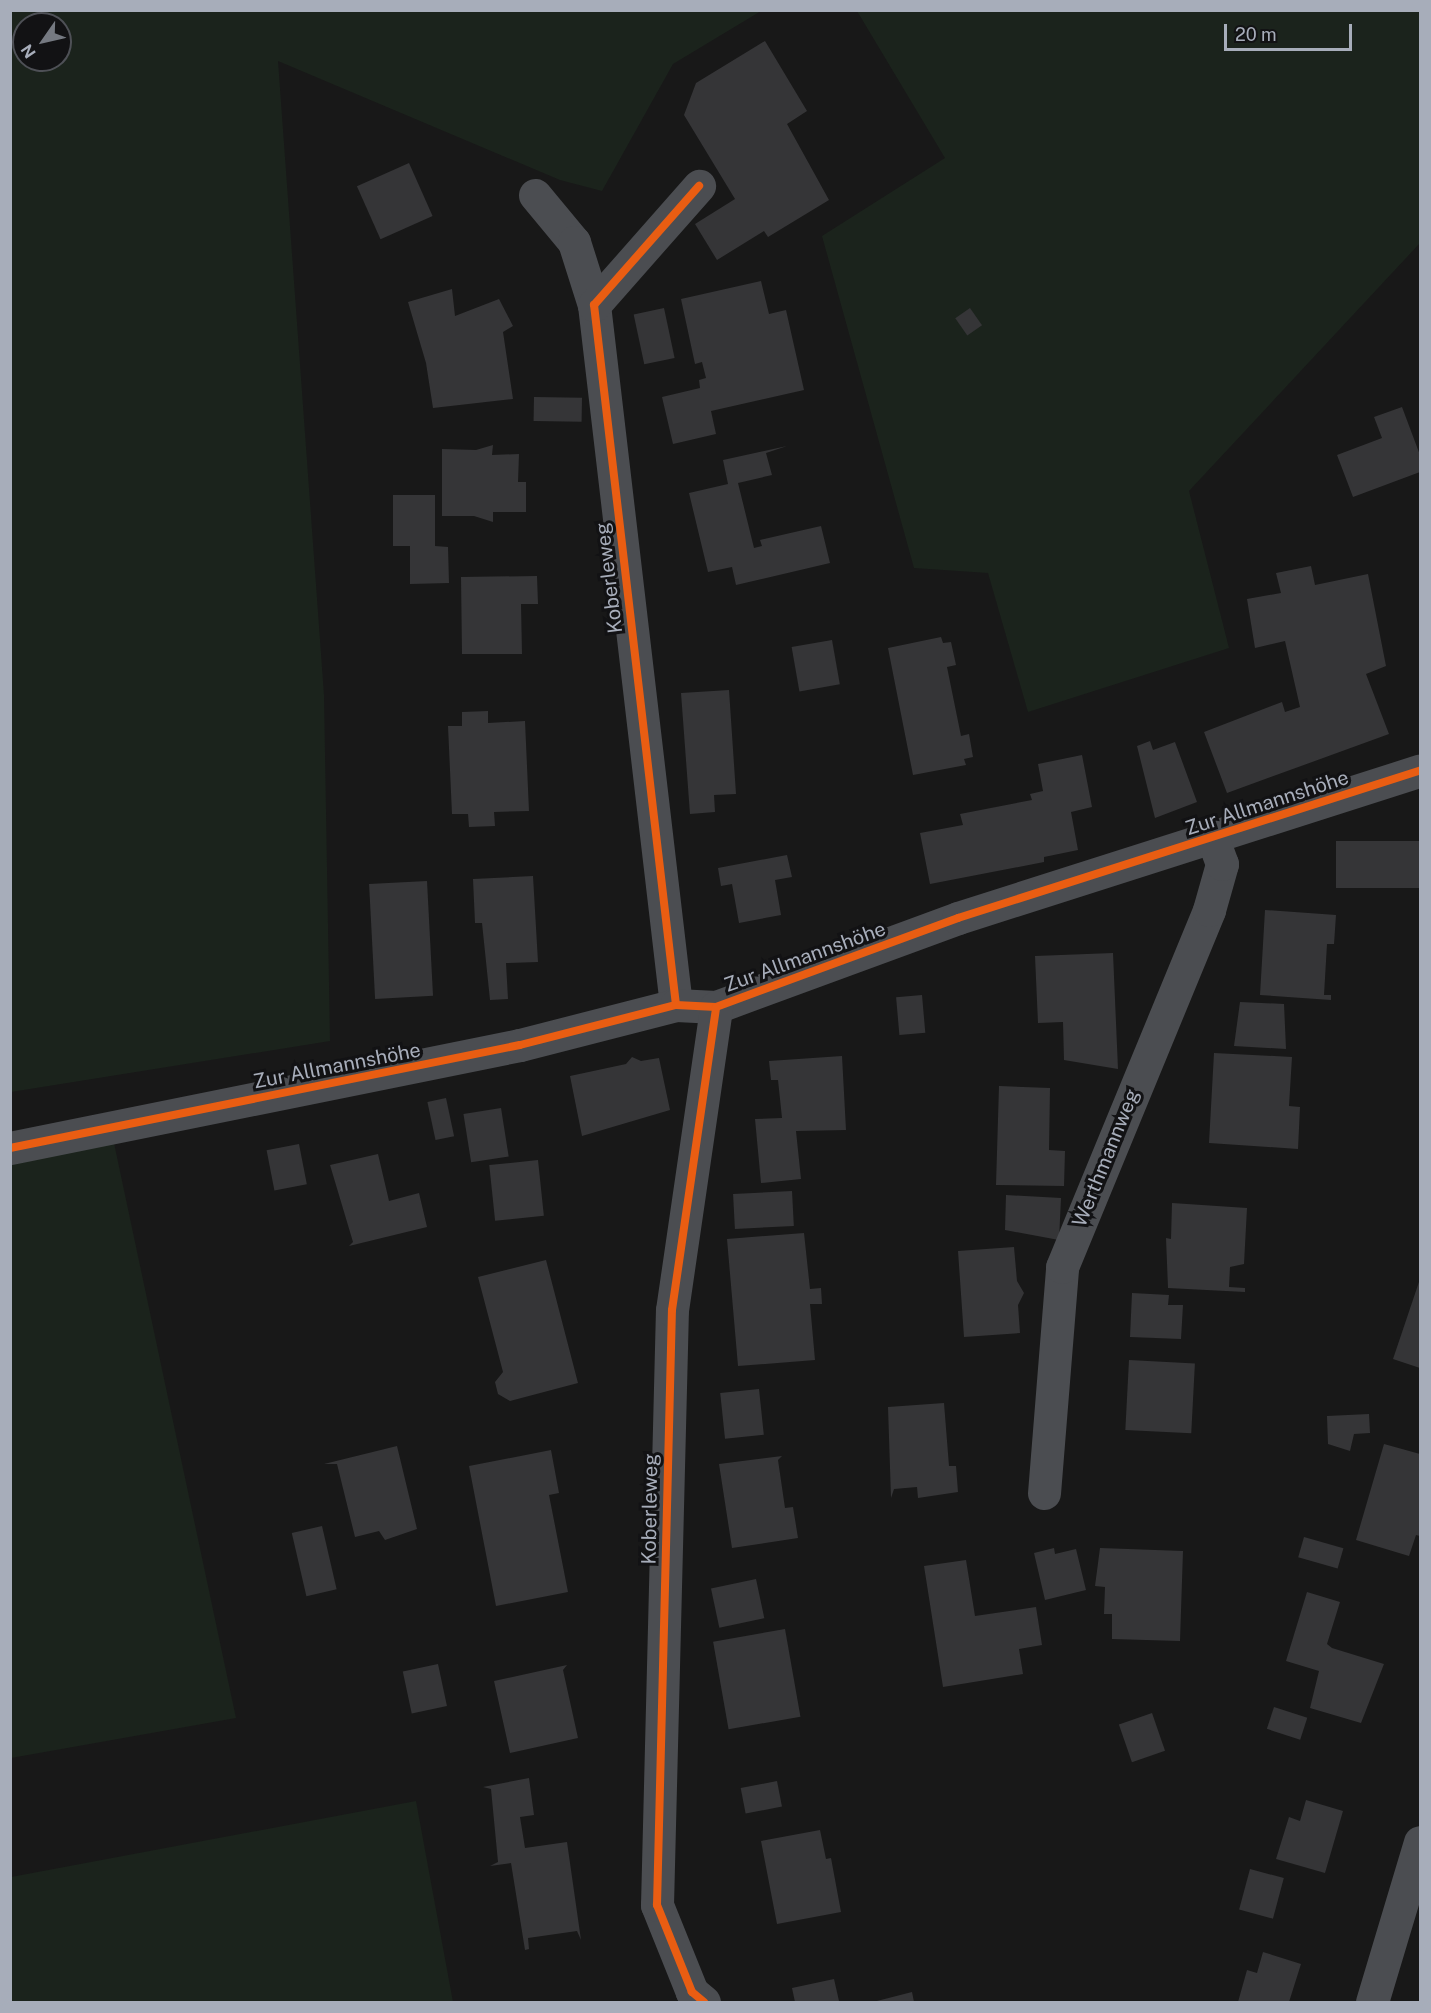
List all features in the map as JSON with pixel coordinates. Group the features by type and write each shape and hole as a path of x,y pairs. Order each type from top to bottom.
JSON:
{"street":[{"path":"594,305 699,186"},
{"name":"Koberleweg","path":"535,195 574,242 594,305 676,1005"},
{"name":"Zur Allmannshöhe","path":"10,1148 520,1046 676,1005 716,1007 958,918 1420,771"},
{"name":"Werthmannweg","path":"1044,1493 1062,1267 1209,910 1222,864 1213,838"},
{"name":"Koberleweg","path":"704,2002 692,1992 657,1905 672,1310 716,1007"},
{"path":"1372,2002 1420,1842"}],"shaded area":[{"path":"11,10 761,11 673,64 602,191 560,180 278,61 324,695 330,1041 11,1092"},
{"path":"857,11 1420,11 1420,243 1189,491 1229,648 1028,712 988,573 914,568 822,236 945,158"},
{"path":"114,1143 236,1718 11,1758 11,1162"},
{"path":"416,1801 453,2002 11,2002 11,1877"}],"building":[{"path":"765,41 807,111 787,124 829,200 768,237 764,231 717,260 695,224 735,199 684,115 696,83"},
{"path":"409,163 433,216 381,239 357,186"},
{"path":"761,281 769,314 786,310 804,390 711,411 716,434 673,444 662,397 700,388 699,380 706,378 702,362 695,364 681,299"},
{"path":"452,289 455,316 499,299 513,326 503,332 513,399 433,408 426,363 408,302"},
{"path":"664,308 675,358 644,364 634,314"},
{"path":"970,308 982,325 967,336 955,318"},
{"path":"534,397 582,398 582,422 534,421"},
{"path":"1402,407 1420,455 1420,472 1353,497 1337,455 1382,438 1374,417"},
{"path":"493,445 492,455 519,454 518,482 526,482 526,512 493,512 493,522 474,516 442,516 442,449 476,450"},
{"path":"787,446 766,453 772,475 738,483 754,548 762,546 760,540 821,526 830,563 736,585 732,567 708,572 689,493 728,484 723,460"},
{"path":"393,495 435,495 435,546 448,547 449,583 410,584 410,546 393,546"},
{"path":"1311,566 1315,585 1368,574 1386,666 1366,674 1389,734 1227,793 1204,732 1282,702 1285,712 1300,707 1285,641 1255,648 1247,599 1281,593 1276,573"},
{"path":"537,576 538,604 521,604 522,654 462,654 461,577"},
{"path":"941,637 943,643 951,642 956,665 947,667 961,736 969,734 973,757 964,759 966,765 913,775 888,648"},
{"path":"832,640 840,684 799,691 792,647"},
{"path":"729,690 736,794 714,795 715,812 690,814 681,693"},
{"path":"488,711 488,723 525,721 529,811 494,812 495,826 469,827 468,814 452,814 448,726 462,726 462,712"},
{"path":"1150,741 1153,750 1175,742 1197,802 1155,818 1137,746"},
{"path":"1082,755 1092,807 1071,812 1078,850 1044,857 1044,862 930,884 920,833 963,825 960,814 1032,800 1030,794 1043,791 1038,764"},
{"path":"1336,841 1420,841 1420,888 1336,888"},
{"path":"787,855 792,877 775,880 781,915 739,923 732,884 721,886 718,868"},
{"path":"533,876 538,962 506,963 508,999 490,1000 482,923 475,923 473,879"},
{"path":"427,881 433,996 375,999 369,884"},
{"path":"1265,910 1336,915 1334,944 1327,944 1324,995 1331,995 1331,1000 1260,995"},
{"path":"1113,953 1118,1069 1064,1060 1063,1022 1038,1023 1035,956"},
{"path":"922,995 925,1033 899,1035 896,997"},
{"path":"1240,1002 1284,1004 1286,1049 1234,1046"},
{"path":"1214,1053 1292,1057 1289,1106 1300,1107 1298,1149 1209,1143"},
{"path":"842,1056 846,1130 796,1131 801,1179 761,1183 755,1119 782,1118 778,1080 771,1080 769,1061"},
{"path":"632,1057 641,1061 659,1058 670,1110 582,1136 570,1076 626,1064"},
{"path":"999,1086 1050,1088 1049,1150 1065,1151 1064,1186 996,1185"},
{"path":"446,1098 454,1136 436,1140 427,1102"},
{"path":"501,1108 509,1156 471,1162 463,1114"},
{"path":"299,1144 307,1184 274,1191 267,1150"},
{"path":"378,1154 389,1201 419,1193 427,1227 349,1246 353,1242 330,1165"},
{"path":"538,1160 544,1216 495,1221 489,1165"},
{"path":"792,1191 794,1226 735,1229 733,1194"},
{"path":"1006,1195 1061,1198 1059,1240 1005,1230"},
{"path":"1172,1203 1247,1208 1244,1264 1230,1267 1229,1287 1245,1288 1245,1292 1168,1288 1166,1238 1171,1239"},
{"path":"804,1233 810,1289 821,1288 822,1304 810,1304 815,1360 738,1366 727,1239"},
{"path":"1014,1247 1017,1281 1024,1293 1018,1305 1020,1333 964,1337 958,1251"},
{"path":"546,1260 578,1383 510,1401 498,1394 495,1382 503,1372 478,1277"},
{"path":"1420,1279 1420,1368 1393,1359"},
{"path":"1132,1293 1169,1295 1168,1305 1183,1305 1181,1339 1130,1337"},
{"path":"1129,1360 1195,1363 1191,1433 1125,1430"},
{"path":"759,1389 764,1435 725,1439 720,1393"},
{"path":"944,1403 949,1466 956,1466 958,1492 918,1498 917,1487 894,1489 891,1498 888,1407"},
{"path":"1369,1414 1370,1433 1354,1434 1350,1451 1328,1444 1327,1416"},
{"path":"1384,1444 1420,1454 1420,1536 1416,1535 1409,1556 1356,1540"},
{"path":"397,1446 417,1529 385,1540 379,1531 355,1537 337,1464 324,1464"},
{"path":"551,1450 559,1493 549,1495 568,1592 496,1606 469,1466"},
{"path":"782,1456 778,1460 785,1508 793,1507 798,1538 732,1548 719,1464"},
{"path":"322,1526 337,1589 306,1596 292,1533"},
{"path":"1304,1537 1343,1548 1338,1568 1298,1557"},
{"path":"1054,1548 1055,1554 1076,1549 1086,1590 1045,1600 1034,1553"},
{"path":"1100,1548 1183,1551 1180,1641 1112,1639 1112,1614 1104,1614 1105,1587 1095,1586"},
{"path":"966,1560 975,1616 1036,1607 1042,1645 1019,1649 1023,1674 943,1687 924,1566"},
{"path":"756,1579 764,1618 719,1628 711,1589"},
{"path":"1307,1592 1340,1602 1327,1644 1332,1648 1384,1664 1361,1723 1310,1708 1319,1671 1286,1661"},
{"path":"785,1629 800,1717 729,1729 713,1642"},
{"path":"438,1664 447,1706 412,1714 403,1671"},
{"path":"567,1665 563,1670 578,1738 510,1753 494,1681"},
{"path":"1274,1707 1307,1718 1300,1740 1267,1729"},
{"path":"1152,1713 1165,1751 1132,1762 1119,1724"},
{"path":"529,1778 534,1815 520,1817 525,1848 567,1842 581,1940 577,1931 528,1938 529,1949 525,1950 511,1863 490,1866 498,1862 491,1789 483,1787"},
{"path":"777,1781 782,1807 746,1814 741,1788"},
{"path":"1306,1800 1343,1811 1325,1873 1276,1859 1289,1817 1300,1821"},
{"path":"820,1830 826,1859 831,1858 841,1912 777,1924 761,1841"},
{"path":"1250,1869 1284,1878 1273,1919 1239,1910"},
{"path":"1263,1952 1301,1964 1289,2002 1238,2002 1247,1970 1257,1973"},
{"path":"834,1979 839,2001 795,2002 792,1988"},
{"path":"912,1992 914,2002 873,2002"}],"cycle path":[{"path":"676,1005 594,305 699,186"},
{"path":"10,1148 520,1045 676,1005 716,1007 958,918 1420,771"},
{"path":"704,2002 692,1992 657,1905 672,1310 716,1007"}]}
